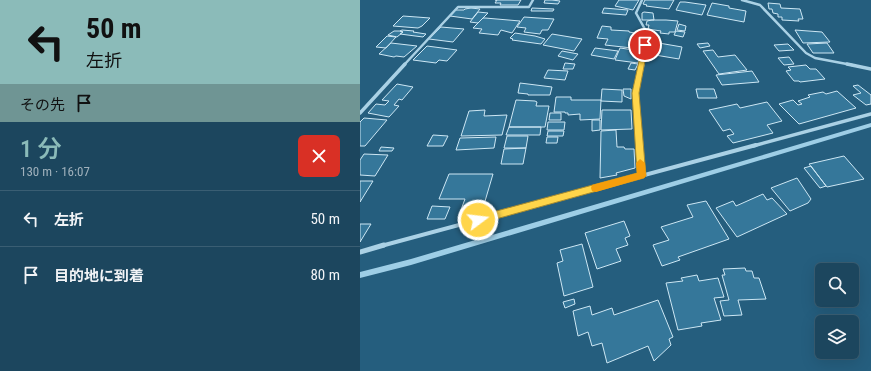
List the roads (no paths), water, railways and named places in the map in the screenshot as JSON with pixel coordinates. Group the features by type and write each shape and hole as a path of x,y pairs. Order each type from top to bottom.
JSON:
{"street":[{"path":"360,113 458,7 529,7 533,0"},
{"path":"641,176 636,93 642,68 647,33 636,13 642,0"},
{"path":"742,0 760,5 806,53 815,58 871,69"},
{"path":"360,252 871,114"}],"waterway":[{"path":"360,275 411,262 871,125"}]}
